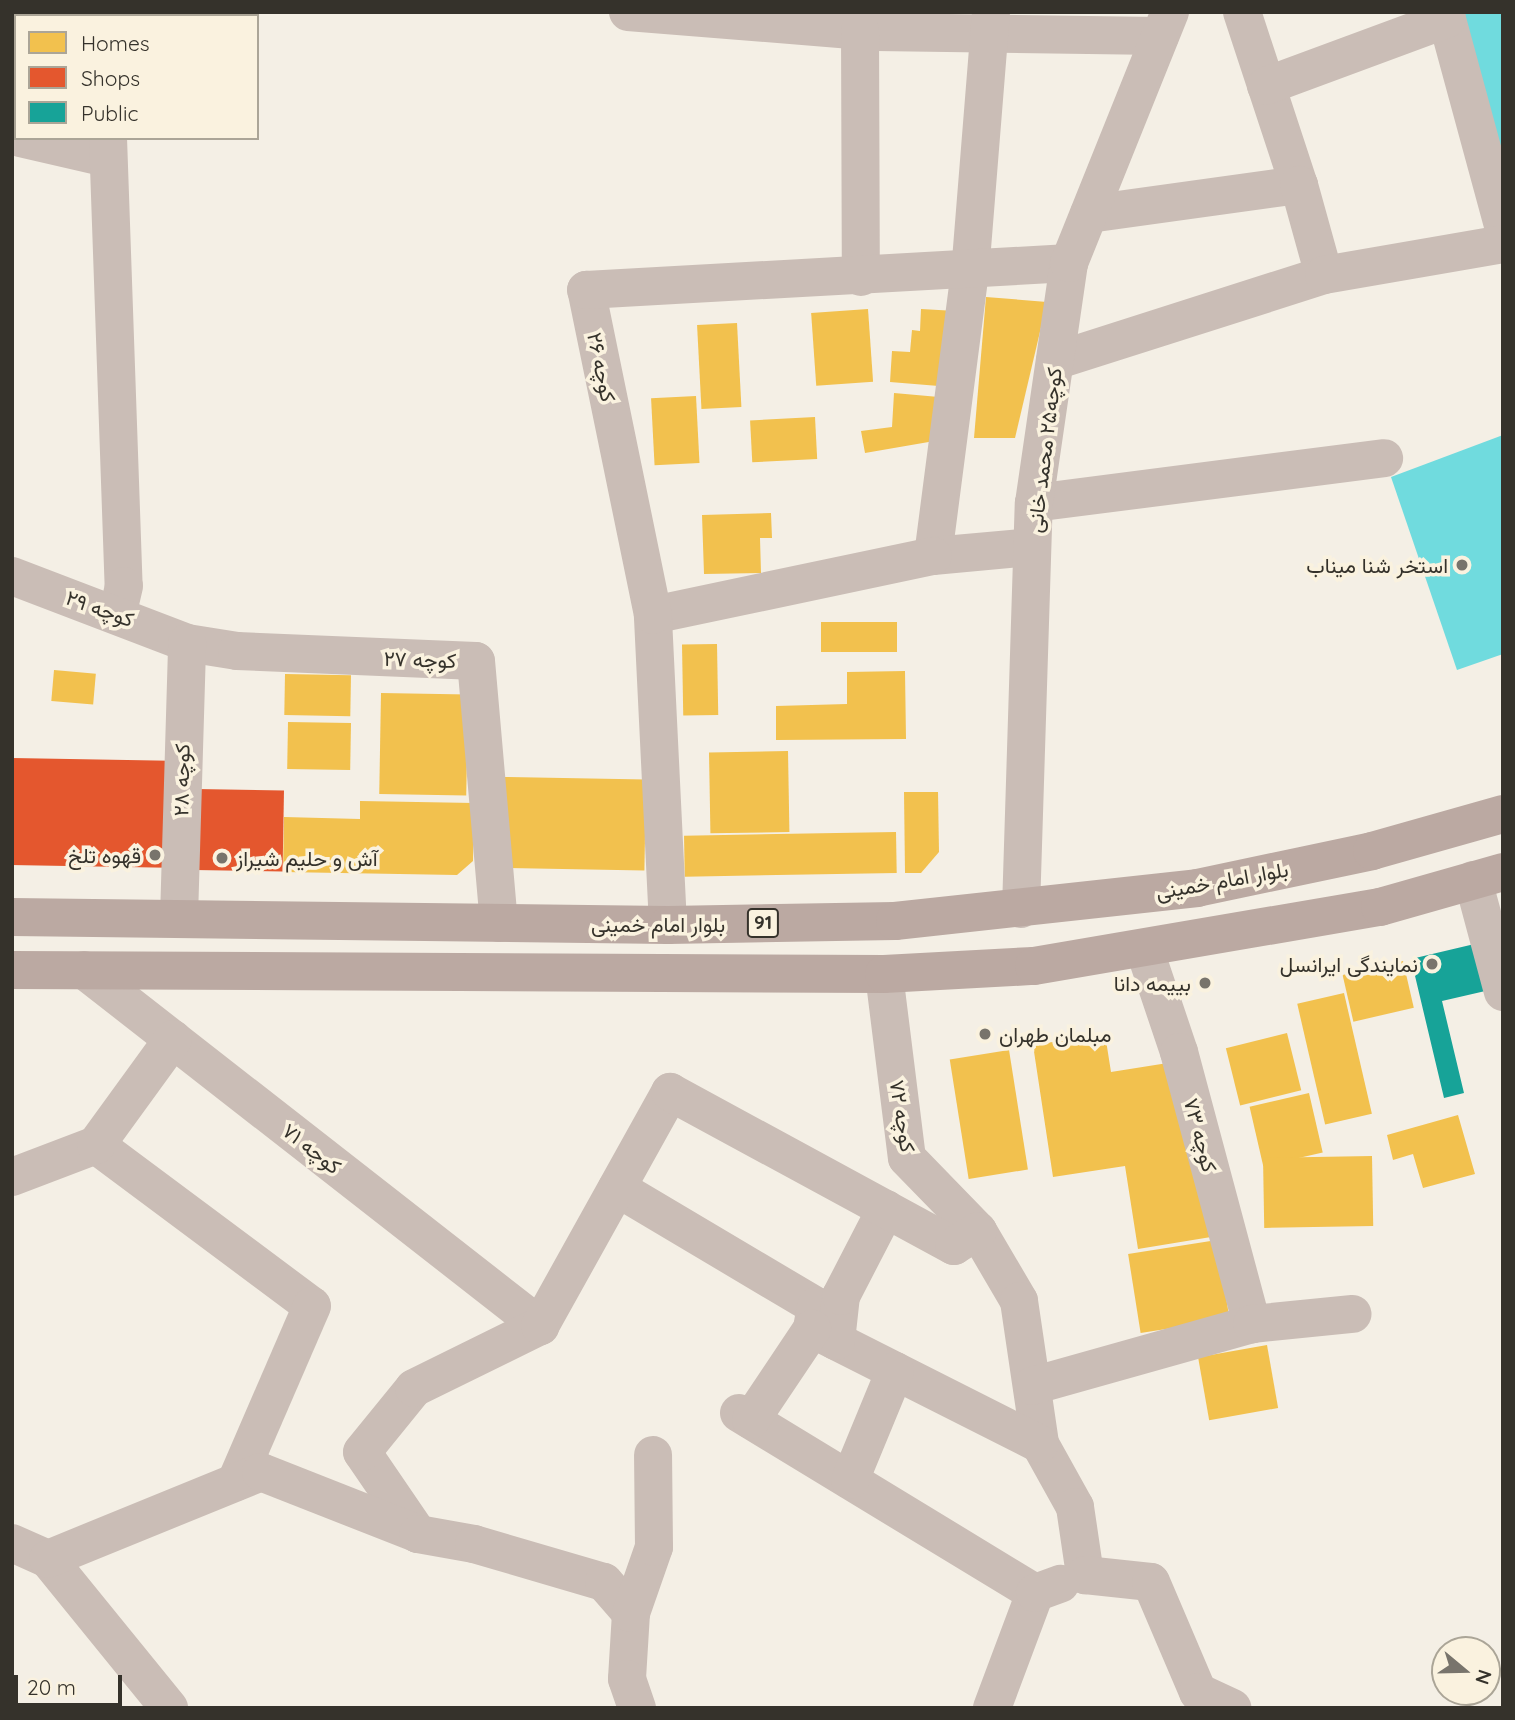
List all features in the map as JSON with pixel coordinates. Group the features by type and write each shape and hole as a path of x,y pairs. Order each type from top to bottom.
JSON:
{"main road":[{"name":"بلوار امام خمینی","path":"12,917 668,925 895,921 1197,888 1372,851 1503,814"},
{"path":"12,970 884,974 1034,966 1380,907 1488,876"}],"street":[{"path":"628,12 860,30 919,23 1165,24"},
{"path":"1242,12 1299,185 1324,275"},
{"path":"1266,86 1446,16 1503,225"},
{"path":"933,556 970,271 988,24"},
{"name":"کوچه۲۵ محمد خانی","path":"1021,909 1034,503 1069,263 1165,24"},
{"path":"860,30 861,277"},
{"path":"41,140 107,148 124,586 118,613"},
{"path":"1089,214 1299,185"},
{"path":"1055,361 1324,275 1503,244"},
{"name":"کوچه ۲۶","path":"668,925 653,615 586,290 970,271 1069,263"},
{"path":"1034,503 1384,458"},
{"path":"653,615 933,556 1032,547"},
{"name":"کوچه ۲۹","path":"12,576 118,613 187,643"},
{"name":"کوچه ۲۸","path":"179,918 187,643"},
{"name":"کوچه ۲۷","path":"187,643 237,652 476,661 499,923"},
{"path":"1488,876 1503,992"},
{"name":"کوچه ۷۳","path":"1144,948 1179,1052 1252,1324"},
{"name":"کوچه ۷۱","path":"84,970 540,1326"},
{"name":"کوچه ۷۲","path":"884,974 907,1158 978,1231 1019,1301 1040,1444"},
{"path":"12,1177 96,1145 173,1040"},
{"path":"418,1534 362,1452 414,1388 540,1326 670,1092 954,1246 978,1231"},
{"path":"96,1145 312,1306 236,1482"},
{"path":"617,1188 816,1306 824,1335 1040,1444 1075,1507 1085,1575"},
{"path":"886,1209 824,1335 745,1417 1035,1593"},
{"path":"1032,1385 1252,1324 1353,1314"},
{"path":"850,1480 895,1371"},
{"path":"637,1708 627,1679 631,1613 654,1547 653,1455"},
{"path":"48,1559 261,1472 418,1534 474,1544 604,1582 631,1613"},
{"path":"12,1543 48,1559 169,1708"},
{"path":"992,1708 1035,1593 1085,1575 1151,1582 1198,1692 1232,1708"}],"water":[{"path":"1454,12 1503,12 1503,188"},
{"name":"استخر شنا میناب","path":"1503,435 1503,654 1457,670 1391,477"}],"building: Homes":[{"path":"986,297 1047,302 1015,438 974,438"},
{"path":"868,309 873,382 816,386 811,313"},
{"path":"921,309 956,311 951,387 890,382 892,351 910,352 912,330 920,331"},
{"path":"737,323 741,407 701,409 697,325"},
{"path":"894,393 950,398 946,439 865,453 861,431 892,427"},
{"path":"696,396 700,463 655,465 651,398"},
{"path":"815,417 817,459 752,462 750,420"},
{"path":"771,513 772,538 760,538 761,573 704,574 702,515"},
{"path":"821,622 897,622 897,652 821,652"},
{"path":"717,644 718,715 683,716 682,645"},
{"path":"54,670 96,674 93,705 51,701"},
{"path":"905,671 906,739 776,740 776,706 847,704 847,672"},
{"path":"285,674 351,675 350,716 284,715"},
{"path":"381,693 468,695 466,796 379,794"},
{"path":"288,722 351,723 350,770 287,769"},
{"path":"788,751 789,832 710,833 709,752"},
{"path":"504,777 646,779 644,870 502,868"},
{"path":"904,792 938,792 939,852 921,873 905,873"},
{"path":"360,801 474,803 473,861 457,875 283,872 284,817 360,819"},
{"path":"896,832 897,873 685,877 684,836"},
{"path":"1403,961 1414,1008 1353,1022 1343,975"},
{"path":"1344,993 1372,1114 1325,1125 1297,1004"},
{"path":"1287,1033 1301,1090 1240,1105 1226,1048"},
{"path":"1105,1034 1111,1072 1174,1062 1211,1237 1138,1249 1125,1166 1053,1177 1033,1045"},
{"path":"1009,1050 1028,1170 969,1179 950,1059"},
{"path":"1309,1093 1323,1152 1263,1166 1250,1107"},
{"path":"1458,1115 1475,1174 1423,1188 1413,1154 1393,1160 1387,1135"},
{"path":"1372,1156 1373,1226 1264,1228 1263,1158"},
{"path":"1217,1240 1230,1319 1141,1333 1128,1254"},
{"path":"1267,1345 1278,1408 1209,1420 1198,1357"}],"building: Shops":[{"path":"12,758 170,761 168,868 12,865"},
{"path":"196,789 284,791 283,872 195,870"}],"building: Public":[{"path":"1483,942 1494,989 1442,1001 1464,1093 1444,1098 1411,959"}],"place":[{"name":"استخر شنا میناب","path":"1462,565"},
{"name":"قهوه تلخ","path":"155,855"},
{"name":"آش و حلیم شیراز","path":"222,858"},
{"name":"نمایندگی ایرانسل","path":"1432,964"},
{"name":"بییمه دانا","path":"1205,983"},
{"name":"مبلمان طهران","path":"985,1034"}]}
